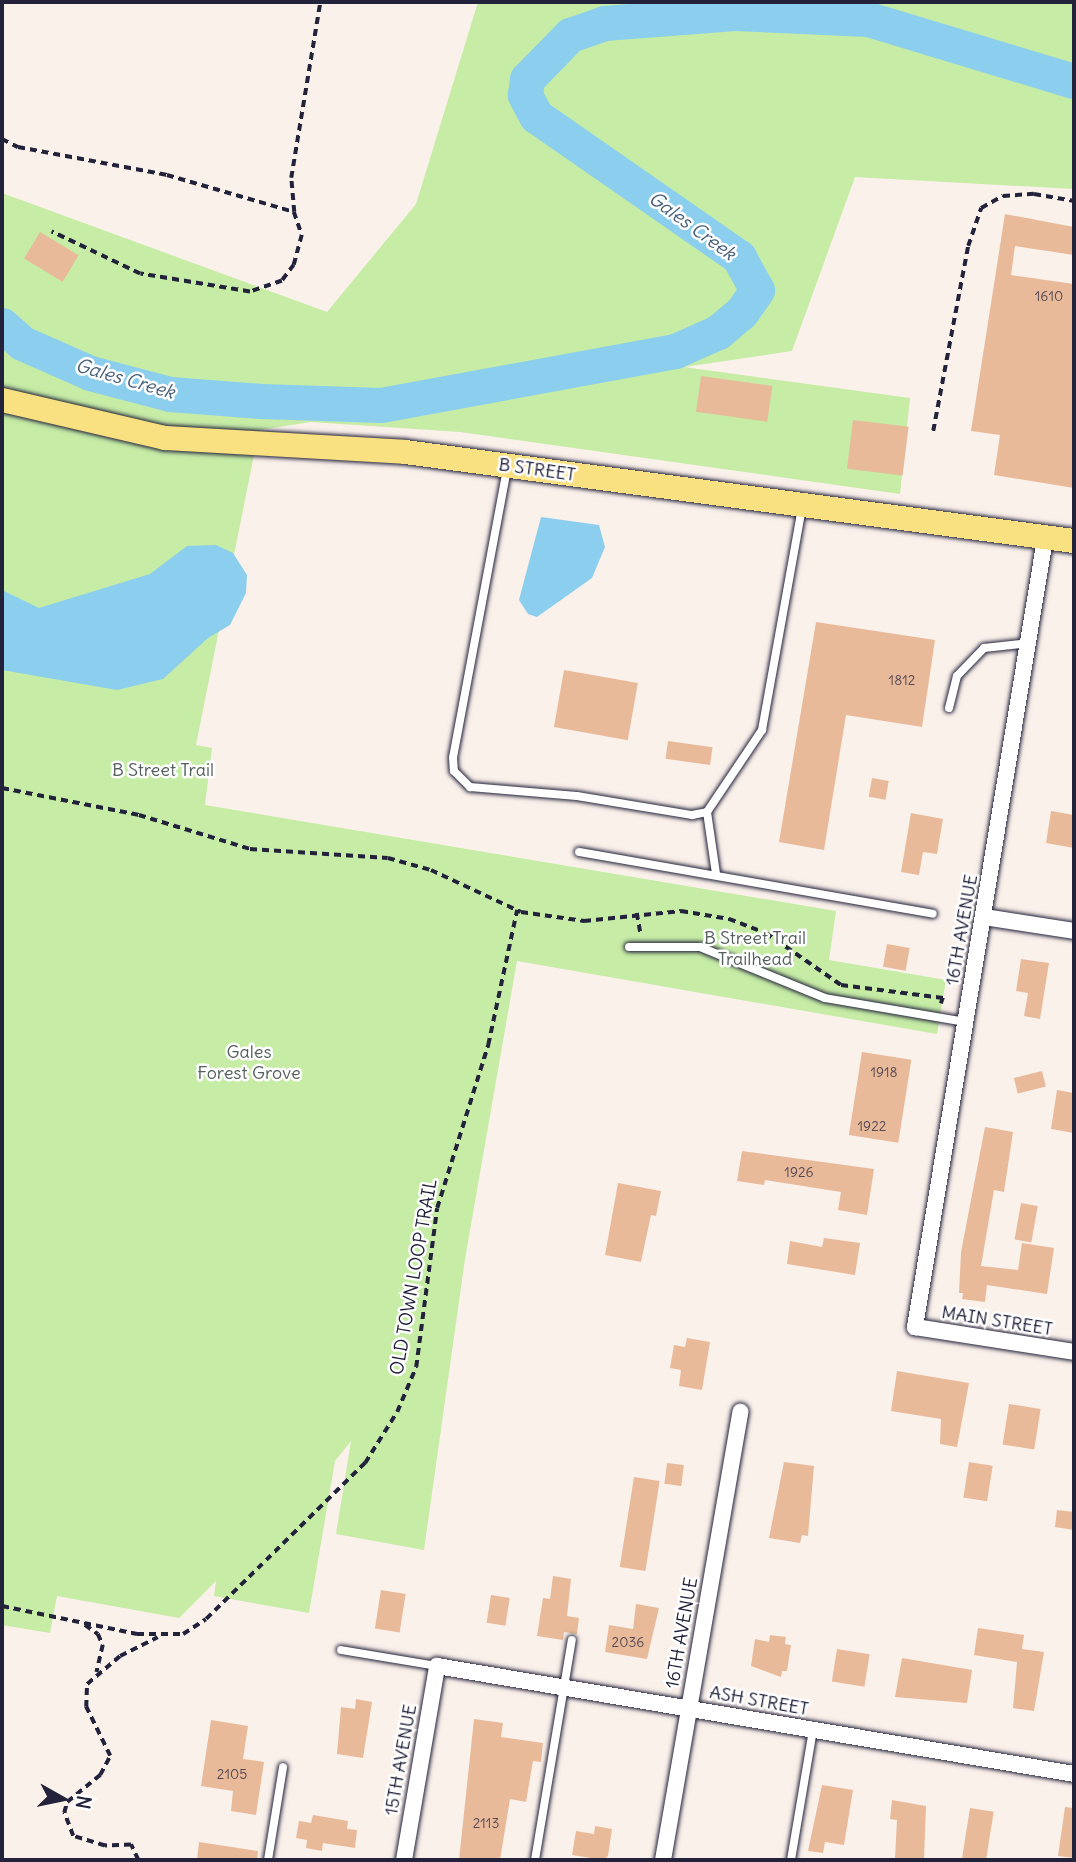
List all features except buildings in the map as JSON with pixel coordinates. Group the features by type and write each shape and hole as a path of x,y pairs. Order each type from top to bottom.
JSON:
{"main road":[{"name":"B STREET","path":"2,400 165,438 371,449 802,508 1074,541"}],"street":[{"name":"16TH AVENUE","path":"915,1327 1030,643 1045,539"},
{"path":"984,917 1074,931"},
{"name":"MAIN STREET","path":"915,1327 1074,1352"},
{"name":"16TH AVENUE","path":"663,1860 740,1412"},
{"name":"ASH STREET","path":"437,1666 1074,1774"},
{"name":"15TH AVENUE","path":"404,1860 437,1666"}],"lane":[{"path":"507,466 454,771 470,787 577,796 692,815 707,812"},
{"path":"716,874 707,812 762,730 802,508"},
{"path":"948,708 957,676 984,648 1030,643"},
{"path":"579,852 933,914"},
{"path":"629,947 700,947 825,998 967,1022"},
{"path":"535,1860 572,1640"},
{"path":"341,1650 437,1666"},
{"path":"791,1860 813,1730"},
{"path":"268,1860 283,1767"}],"path":[{"path":"52,232 140,274 250,292 282,281 294,265 302,235 294,212 291,178 320,2"},
{"path":"2,139 18,147 167,175 294,212"},
{"path":"933,431 968,246 981,208 1003,195 1034,194 1074,201"},
{"path":"2,789 139,815 250,849 388,858 431,870 517,910 584,921 637,913 681,911 729,919 766,933 841,985 943,998 939,1017"},
{"name":"OLD TOWN LOOP TRAIL","path":"2,1606 160,1637 183,1634 206,1619 365,1463 408,1390 420,1344 437,1208 488,1045 517,910"},
{"path":"637,913 643,945"},
{"path":"79,1622 98,1634 103,1645 96,1674"},
{"path":"138,1860 131,1845 81,1840 65,1825 67,1802 100,1775 110,1756 86,1707 87,1684 96,1674 160,1637"}],"green space":[{"path":"478,2 1074,2 1074,189 855,177 792,351 684,367 910,398 900,494 460,432 311,422 259,430 196,745 212,748 205,805 836,911 829,960 946,980 937,1034 517,961 465,1259 424,1550 336,1534 351,1441 335,1461 309,1613 214,1596 216,1581 179,1618 57,1596 50,1633 2,1625 2,193 327,312 416,204"}],"water":[{"path":"541,517 599,525 605,547 592,578 537,617 528,614 519,600"},
{"path":"216,545 233,553 247,575 246,593 230,625 208,638 163,679 117,690 2,670 2,590 39,608 150,574 187,546"}],"waterway":[{"name":"Gales Creek","path":"2,325 22,343 90,373 170,394 261,401 381,405 675,351 718,332 741,313 757,290 739,257 536,116 525,95 527,79 570,35 604,23 735,13 868,19 1074,81"}],"park label":[{"name":"B Street Trail","path":"163,770"},
{"name":"B Street Trail Trailhead","path":"755,949"},
{"name":"Gales Forest Grove","path":"249,1063"}]}
